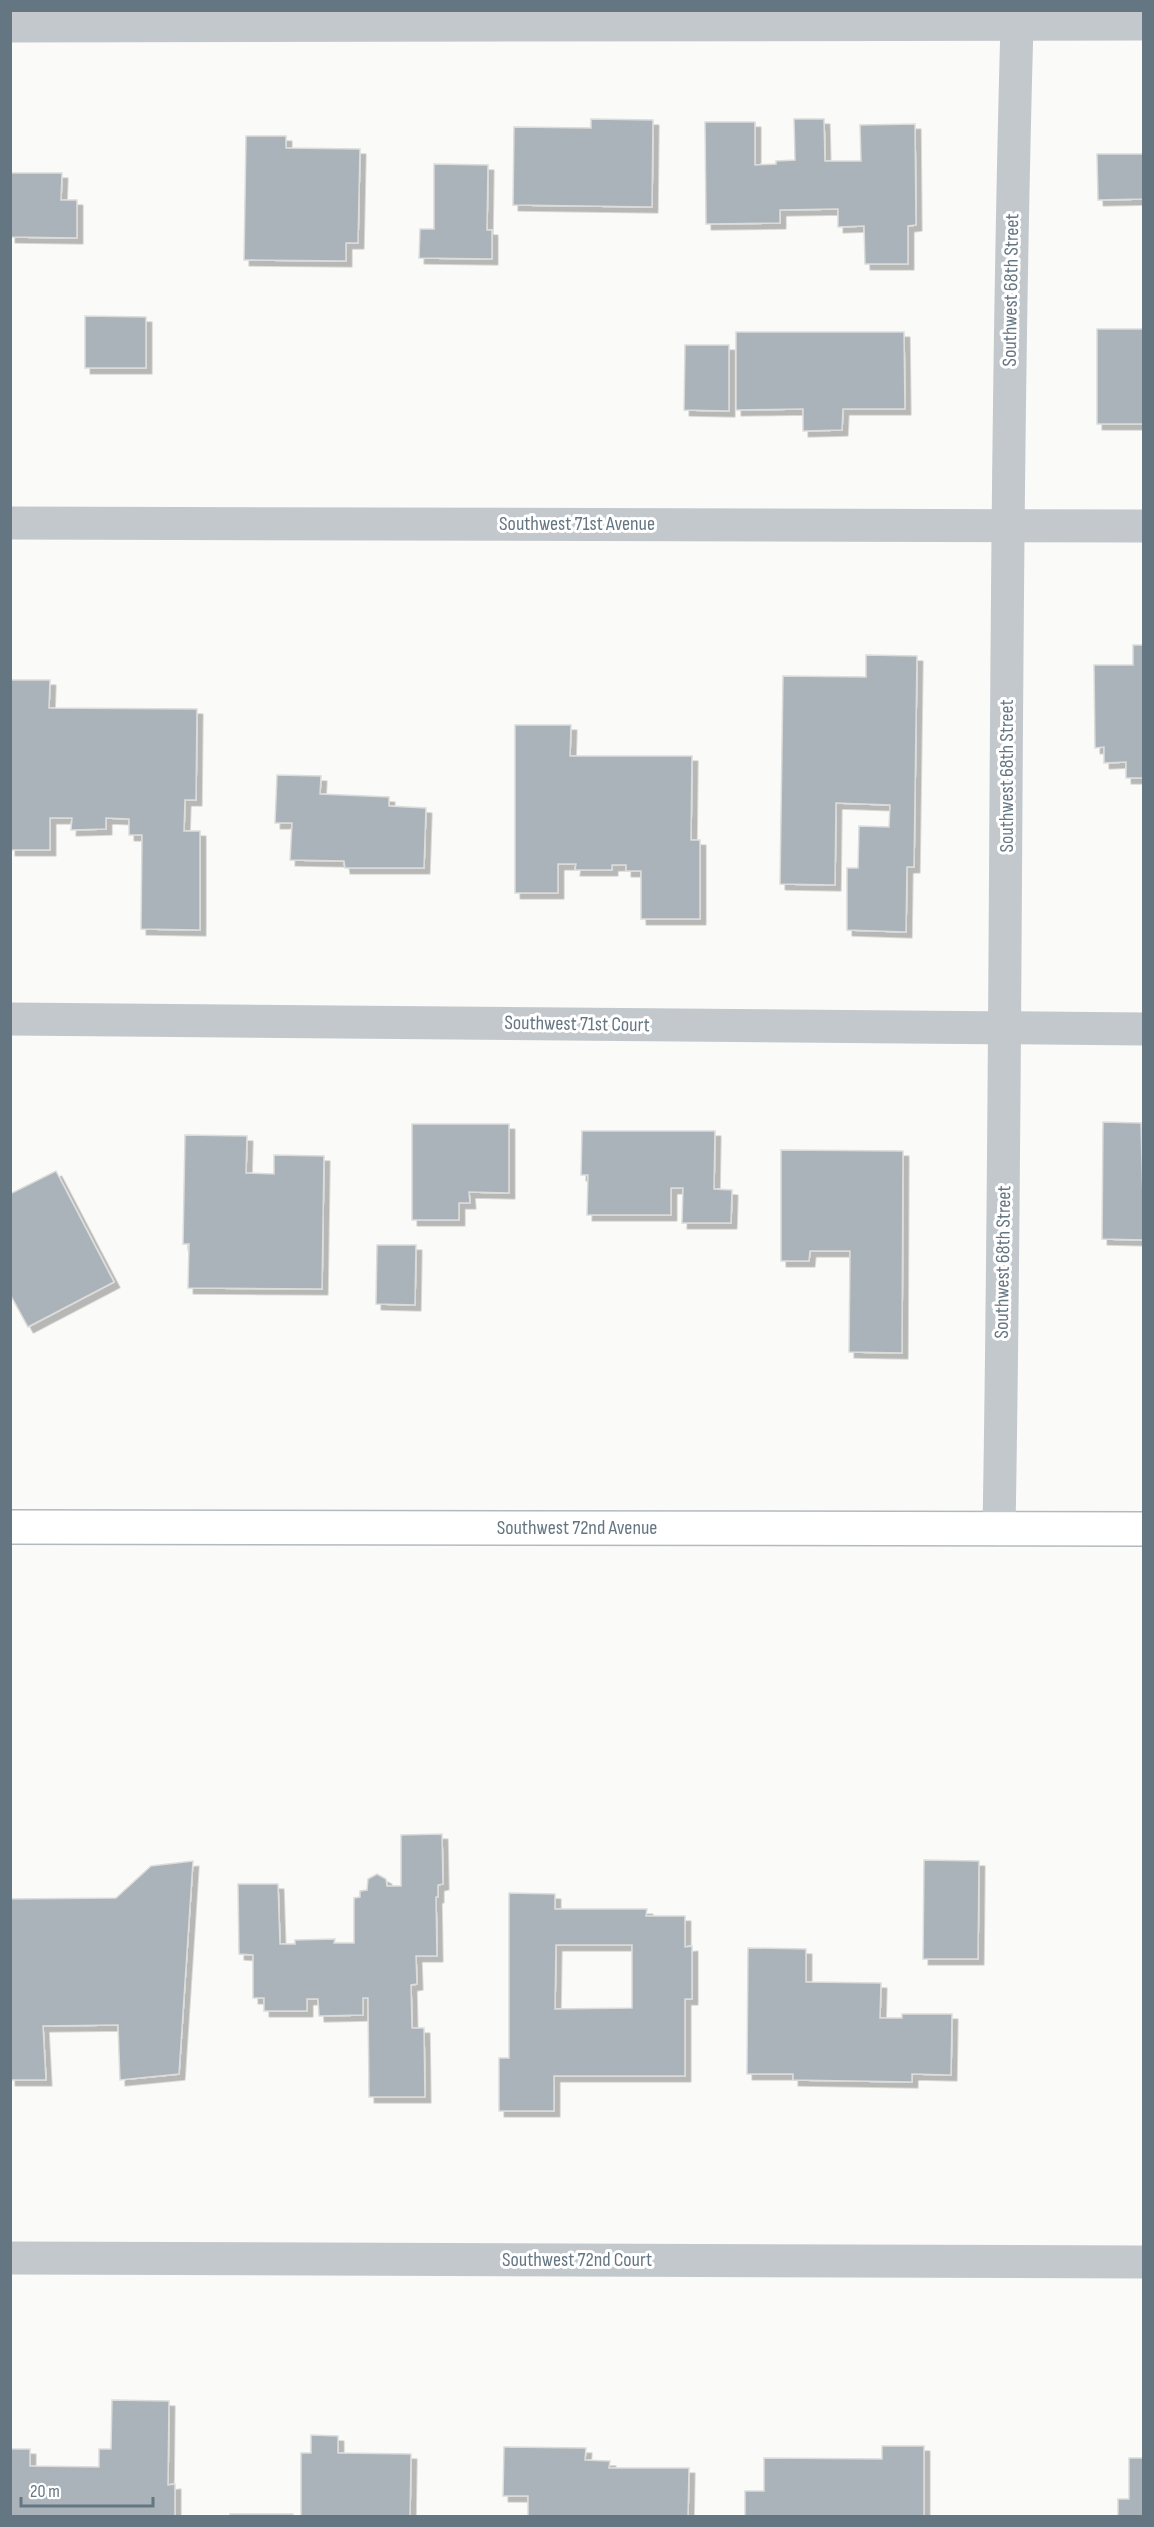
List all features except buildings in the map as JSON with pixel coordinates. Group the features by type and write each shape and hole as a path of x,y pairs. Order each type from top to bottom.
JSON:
{"street":[{"name":"Southwest 68th Street","path":"999,1528 1006,1027 1007,525 1017,24"},
{"path":"10,26 1143,24"},
{"name":"Southwest 71st Avenue","path":"10,523 1143,526"},
{"name":"Southwest 71st Court","path":"10,1019 1143,1029"},
{"name":"Southwest 72nd Avenue","path":"10,1527 1143,1529"},
{"name":"Southwest 72nd Court","path":"10,2258 1143,2262"}]}
